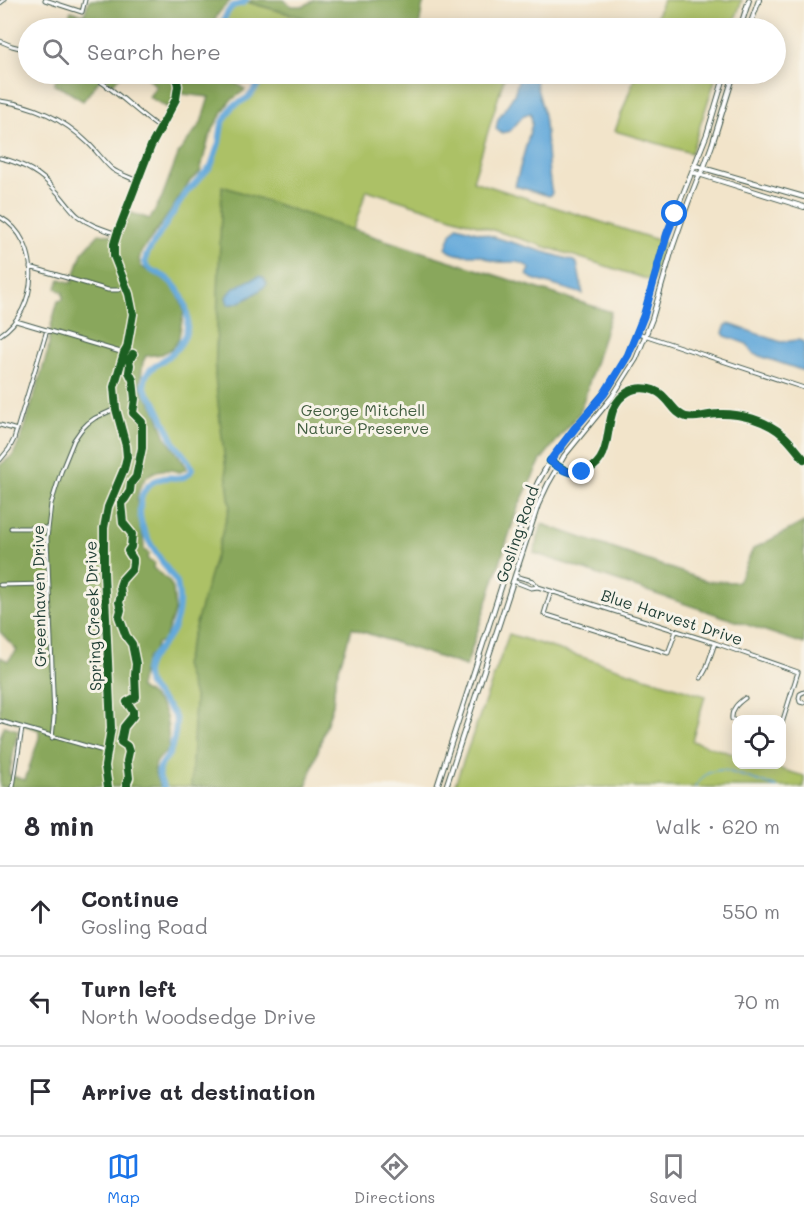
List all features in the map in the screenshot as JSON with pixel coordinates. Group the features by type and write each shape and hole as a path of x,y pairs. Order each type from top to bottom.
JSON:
{"main road":[{"path":"743,18 749,0"},
{"path":"753,18 759,0"},
{"name":"Gosling Road","path":"437,787 527,507 550,461 610,386 628,355 644,315 667,234 696,165 722,84"},
{"name":"Gosling Road","path":"446,787 538,505 557,466 618,389 636,358 646,335 677,233 704,167 731,84"},
{"path":"696,165 804,197"},
{"path":"692,172 804,207"}],"street":[{"path":"0,3 4,0"},
{"path":"45,0 82,12 85,0"},
{"path":"0,41 18,48"},
{"path":"104,84 160,128"},
{"name":"Spring Creek Drive","path":"108,787 105,772 111,728 104,528 108,507 127,456 116,409 114,387 127,348 133,314 114,256 114,244 151,146 172,110 178,84"},
{"path":"0,101 39,111 62,123 87,142 113,170 137,181"},
{"path":"0,158 35,172 51,184 80,218 117,234"},
{"path":"0,217 19,234 26,247 31,278 30,288 16,321 0,335"},
{"path":"30,267 108,290 126,287"},
{"path":"16,321 124,353"},
{"path":"0,460 12,444 47,330"},
{"path":"638,333 804,388"},
{"path":"550,461 574,474 596,465 604,452 610,418 615,406 624,395 640,388 660,393 677,412 688,417 731,414 759,421 782,434 804,459"},
{"name":"Greenhaven Drive","path":"52,738 54,717 47,528 55,488 74,440 88,423 116,409"},
{"path":"0,425 16,430"},
{"path":"11,528 47,528"},
{"name":"Blue Harvest Drive","path":"514,578 531,588 538,587 551,591 798,672 791,694"},
{"path":"0,585 49,584"},
{"path":"551,591 544,614 668,654 676,631"},
{"path":"701,678 715,643"},
{"path":"799,697 804,692"},
{"path":"784,715 791,694 799,697 800,702 804,703"},
{"path":"732,715 738,704 745,698"},
{"path":"0,721 52,738 107,752"},
{"path":"13,787 22,728"}],"green space":[{"path":"89,0 231,0 216,18 69,18 71,11 84,15"},
{"path":"284,0 292,6 304,6 314,0 425,0 420,18 305,18 248,2"},
{"path":"663,0 742,0 736,18 656,18"},
{"path":"246,2 304,18 225,18 232,6"},
{"path":"54,84 96,84 83,101"},
{"path":"154,84 236,84 245,90 229,102 208,141 200,172 190,181 141,252 139,260 141,267 165,279 177,291 184,311 178,341 162,354 146,356 140,384 154,406 166,438 186,466 186,469 180,472 164,470 149,475 142,483 137,501 144,550 150,554 147,557 154,563 153,568 169,581 173,589 175,610 164,641 157,643 153,654 148,656 140,681 140,688 162,707 167,721 169,750 159,758 155,767 161,787 0,787 0,738 4,726 18,730 9,775 25,780 39,738 39,730 0,717 0,657 8,661 17,650 0,632 0,465 13,455 22,436 48,351 51,326 58,301 63,300 63,293 56,288 60,279 72,283 82,253 100,233 119,237 128,212 150,219 162,197 179,152 201,123 209,97 175,93 168,108 149,97 156,86"},
{"name":"George Mitchell Nature Preserve","path":"259,84 502,84 473,181 664,242 653,281 367,190 353,230 611,312 518,507 466,666 351,628 335,680 333,704 306,787 164,787 159,772 170,751 176,720 148,684 146,671 150,660 172,631 179,599 176,583 146,535 140,509 143,493 148,486 164,478 187,476 192,469 175,444 155,402 147,393 144,385 149,371 172,353 184,339 188,320 184,301 179,292 165,277 152,271 146,265 145,260 186,193 211,166 219,143 222,124 232,107 249,97"},
{"path":"632,84 714,84 691,153 615,131"},
{"name":"George Mitchell Nature Preserve","path":"222,186 611,312 580,412 541,460 518,507 466,666 352,628 335,680 333,704 306,787 191,787 195,699 184,665 230,506 215,377"},
{"path":"804,522 804,644 534,553 542,524 707,581 738,582 753,549"},
{"path":"509,634 705,696 692,741 732,754 732,769 780,769 804,776 804,787 454,787"}],"water":[{"path":"517,84 536,84 545,126 552,193 549,196 515,186 532,124 531,113 524,115 510,131 501,133 496,129 498,119 514,95"},
{"path":"457,226 577,263 583,294 533,279 527,275 530,269 522,263 499,262 479,255 449,251 446,248"},
{"path":"259,276 264,278 267,284 243,301 228,304 226,297 235,287"},
{"path":"729,324 781,342 798,340 804,342 804,371 754,354 747,344 725,336 723,333 726,325"}],"waterway":[{"path":"225,18 231,8 246,0"},
{"path":"164,787 159,772 172,747 176,722 170,710 149,685 146,671 150,660 172,631 178,615 178,591 177,583 146,535 140,509 143,493 148,486 164,478 187,476 192,469 175,444 155,402 147,393 144,385 149,371 172,353 184,339 188,320 184,301 179,292 165,277 152,271 146,265 145,260 186,193 211,166 219,143 222,124 232,107 249,97 259,84"},
{"path":"695,787 707,774 724,770 777,787"}],"cycle path":[{"path":"108,787 105,766 111,728 104,528 108,507 127,457 116,409 114,387 127,348 133,314 129,294 114,256 114,244 151,146 176,99 178,84"},
{"path":"127,787 129,752 127,746 121,742 124,727 133,716 133,711 127,702 136,697 136,664 132,644 126,636 119,617 121,610 119,602 122,580 132,569 133,563 128,551 131,547 132,534 123,523 121,503 136,477 142,448 142,422 133,413 135,399 133,380 129,372 129,361 133,354"},
{"path":"550,461 573,473 588,470 597,463 603,454 613,409 628,392 643,388 658,392 677,412 686,417 726,414 744,416 769,425 783,435 804,459"}],"route":[{"path":"582,472 570,473 550,461 604,394 628,355 644,315 675,214"}]}
